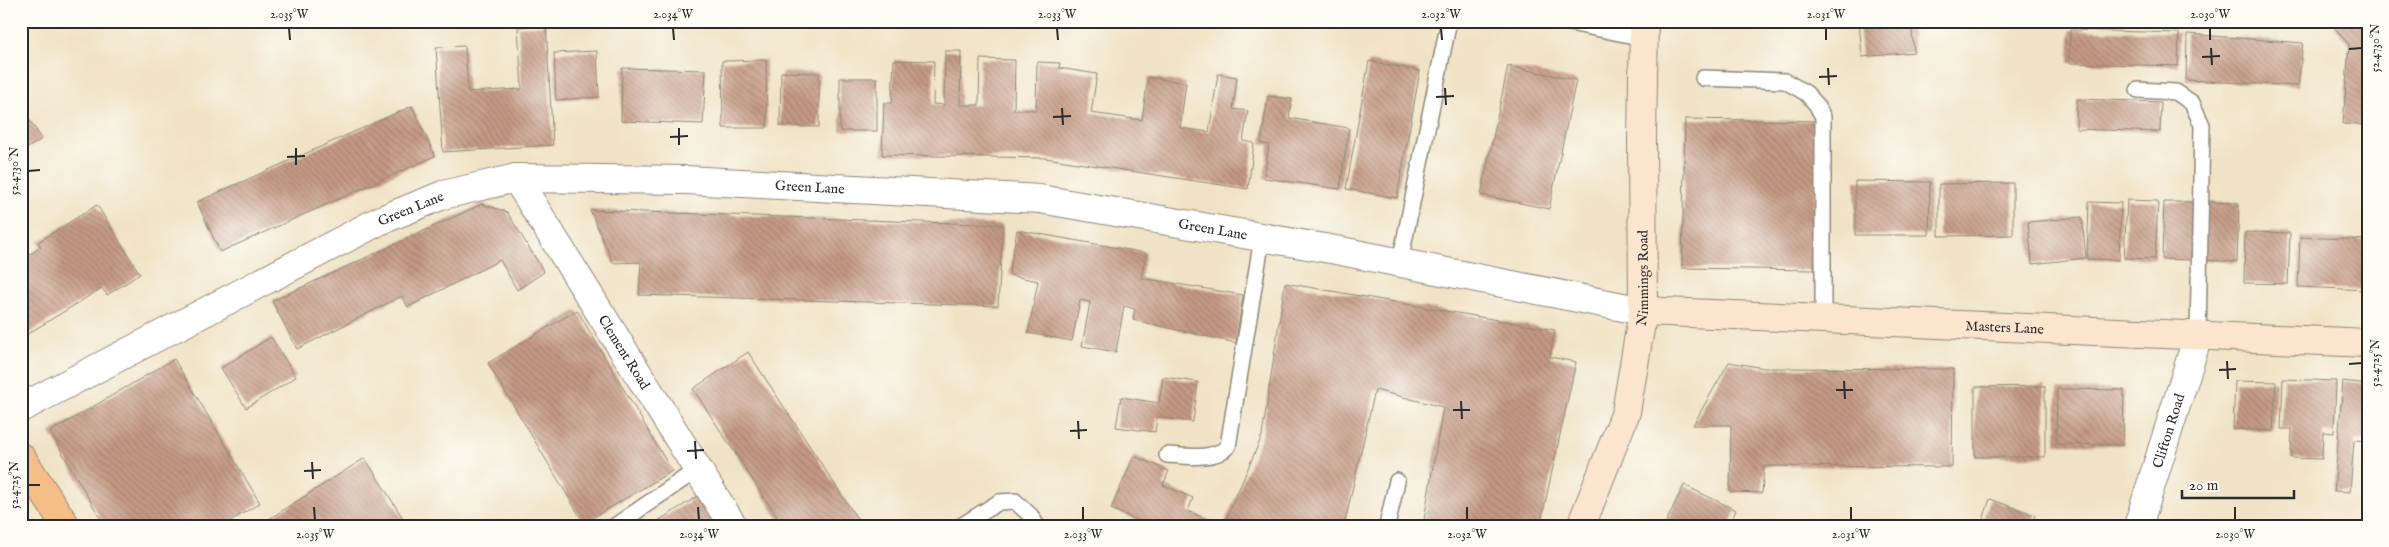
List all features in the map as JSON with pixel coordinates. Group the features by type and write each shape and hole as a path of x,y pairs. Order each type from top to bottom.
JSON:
{"main road":[{"path":"21,457 66,526"}],"street":[{"name":"Nimmings Road","path":"1581,526 1626,412 1643,311 1644,30"},
{"name":"Green Lane","path":"21,408 379,221 443,196 516,178 686,180 1040,199 1400,262 1643,311"},
{"name":"Clement Road","path":"516,178 733,526"},
{"name":"Masters Lane","path":"1643,311 2368,343"},
{"name":"Clifton Road","path":"2138,526 2198,336"}],"lane":[{"path":"1400,262 1449,21"},
{"path":"1560,21 1644,30"},
{"path":"1703,78 1785,81 1806,93 1816,104 1823,118 1823,319"},
{"path":"2138,90 2176,92 2192,102 2202,125 2198,336"},
{"path":"1167,455 1195,457 1210,455 1223,452 1228,446 1262,238"},
{"path":"615,526 698,469"},
{"path":"1387,526 1397,481"},
{"path":"962,526 998,502 1015,501 1031,516 1037,526"}],"building":[{"path":"1859,21 1911,21 1914,52 1862,57"},
{"path":"2343,21 2368,21 2368,125 2343,124 2349,45 2334,27"},
{"path":"546,25 553,145 443,152 436,47 465,46 468,92 522,89 518,27"},
{"path":"2070,30 2179,33 2178,66 2069,63"},
{"path":"2187,34 2303,43 2298,86 2186,80"},
{"path":"597,51 599,97 556,100 554,53"},
{"path":"945,51 961,51 960,105 979,105 980,59 1015,60 1014,110 1036,110 1037,62 1060,63 1059,68 1097,74 1091,113 1142,120 1148,77 1186,83 1180,128 1209,132 1218,74 1237,77 1233,109 1248,111 1243,141 1254,143 1248,189 1045,158 882,155 884,103 892,103 894,60 934,61 933,104 944,105"},
{"path":"766,60 767,128 723,128 722,61"},
{"path":"1369,61 1420,71 1397,198 1346,189"},
{"path":"1508,66 1576,80 1549,209 1481,195"},
{"path":"622,68 706,70 703,124 621,121"},
{"path":"781,72 819,73 819,127 780,126"},
{"path":"840,78 877,78 877,131 840,131"},
{"path":"1268,96 1292,99 1289,118 1349,128 1340,189 1264,178 1269,145 1261,143"},
{"path":"2077,99 2161,102 2160,132 2076,129"},
{"path":"412,106 435,156 220,252 197,202"},
{"path":"21,107 42,139 21,152"},
{"path":"1685,119 1817,121 1814,270 1682,268"},
{"path":"1855,181 1930,182 1929,235 1855,235"},
{"path":"2013,183 2013,235 1939,236 1939,184"},
{"path":"2127,200 2158,201 2155,259 2124,258"},
{"path":"2089,202 2121,203 2119,260 2087,259"},
{"path":"2164,202 2194,202 2191,260 2162,259"},
{"path":"2204,202 2239,203 2237,262 2201,260"},
{"path":"482,204 507,212 544,272 517,290 500,260 408,307 402,296 297,349 272,301"},
{"path":"97,205 140,274 107,295 102,288 21,338 21,260 41,247 38,242"},
{"path":"590,210 1003,225 998,306 639,295 641,262 613,263"},
{"path":"2082,217 2086,258 2032,264 2028,222"},
{"path":"1017,230 1146,253 1141,278 1243,295 1236,343 1133,320 1135,309 1124,306 1116,352 1082,346 1090,302 1080,300 1072,341 1028,333 1038,281 1009,275"},
{"path":"2245,232 2290,233 2288,284 2244,283"},
{"path":"2300,237 2368,240 2368,290 2298,287"},
{"path":"1285,283 1555,330 1550,357 1576,362 1540,526 1423,526 1443,407 1375,390 1344,526 1223,526 1262,436"},
{"path":"577,310 672,471 584,523 488,363"},
{"path":"271,337 296,377 246,408 221,368"},
{"path":"748,352 862,526 783,526 693,389"},
{"path":"174,359 260,503 222,526 105,526 50,432"},
{"path":"1729,362 1764,368 1953,369 1952,467 1764,466 1762,493 1730,492 1731,425 1693,425"},
{"path":"1163,377 1198,382 1193,422 1157,417 1155,432 1116,427 1121,397 1159,403"},
{"path":"2283,379 2336,381 2334,433 2323,432 2322,459 2291,458 2292,429 2281,429"},
{"path":"2235,381 2276,382 2273,431 2233,429"},
{"path":"2343,381 2368,384 2368,441 2354,440 2350,492 2334,491"},
{"path":"2045,386 2045,457 1975,457 1975,387"},
{"path":"2057,389 2124,390 2123,445 2056,444"},
{"path":"1134,456 1169,471 1163,485 1193,498 1188,511 1223,526 1146,526 1146,524 1111,509"},
{"path":"365,458 408,526 258,526"},
{"path":"1684,485 1736,510 1729,526 1664,526"},
{"path":"698,496 717,526 650,526"},
{"path":"1990,499 2035,515 2032,526 1981,526"}]}
